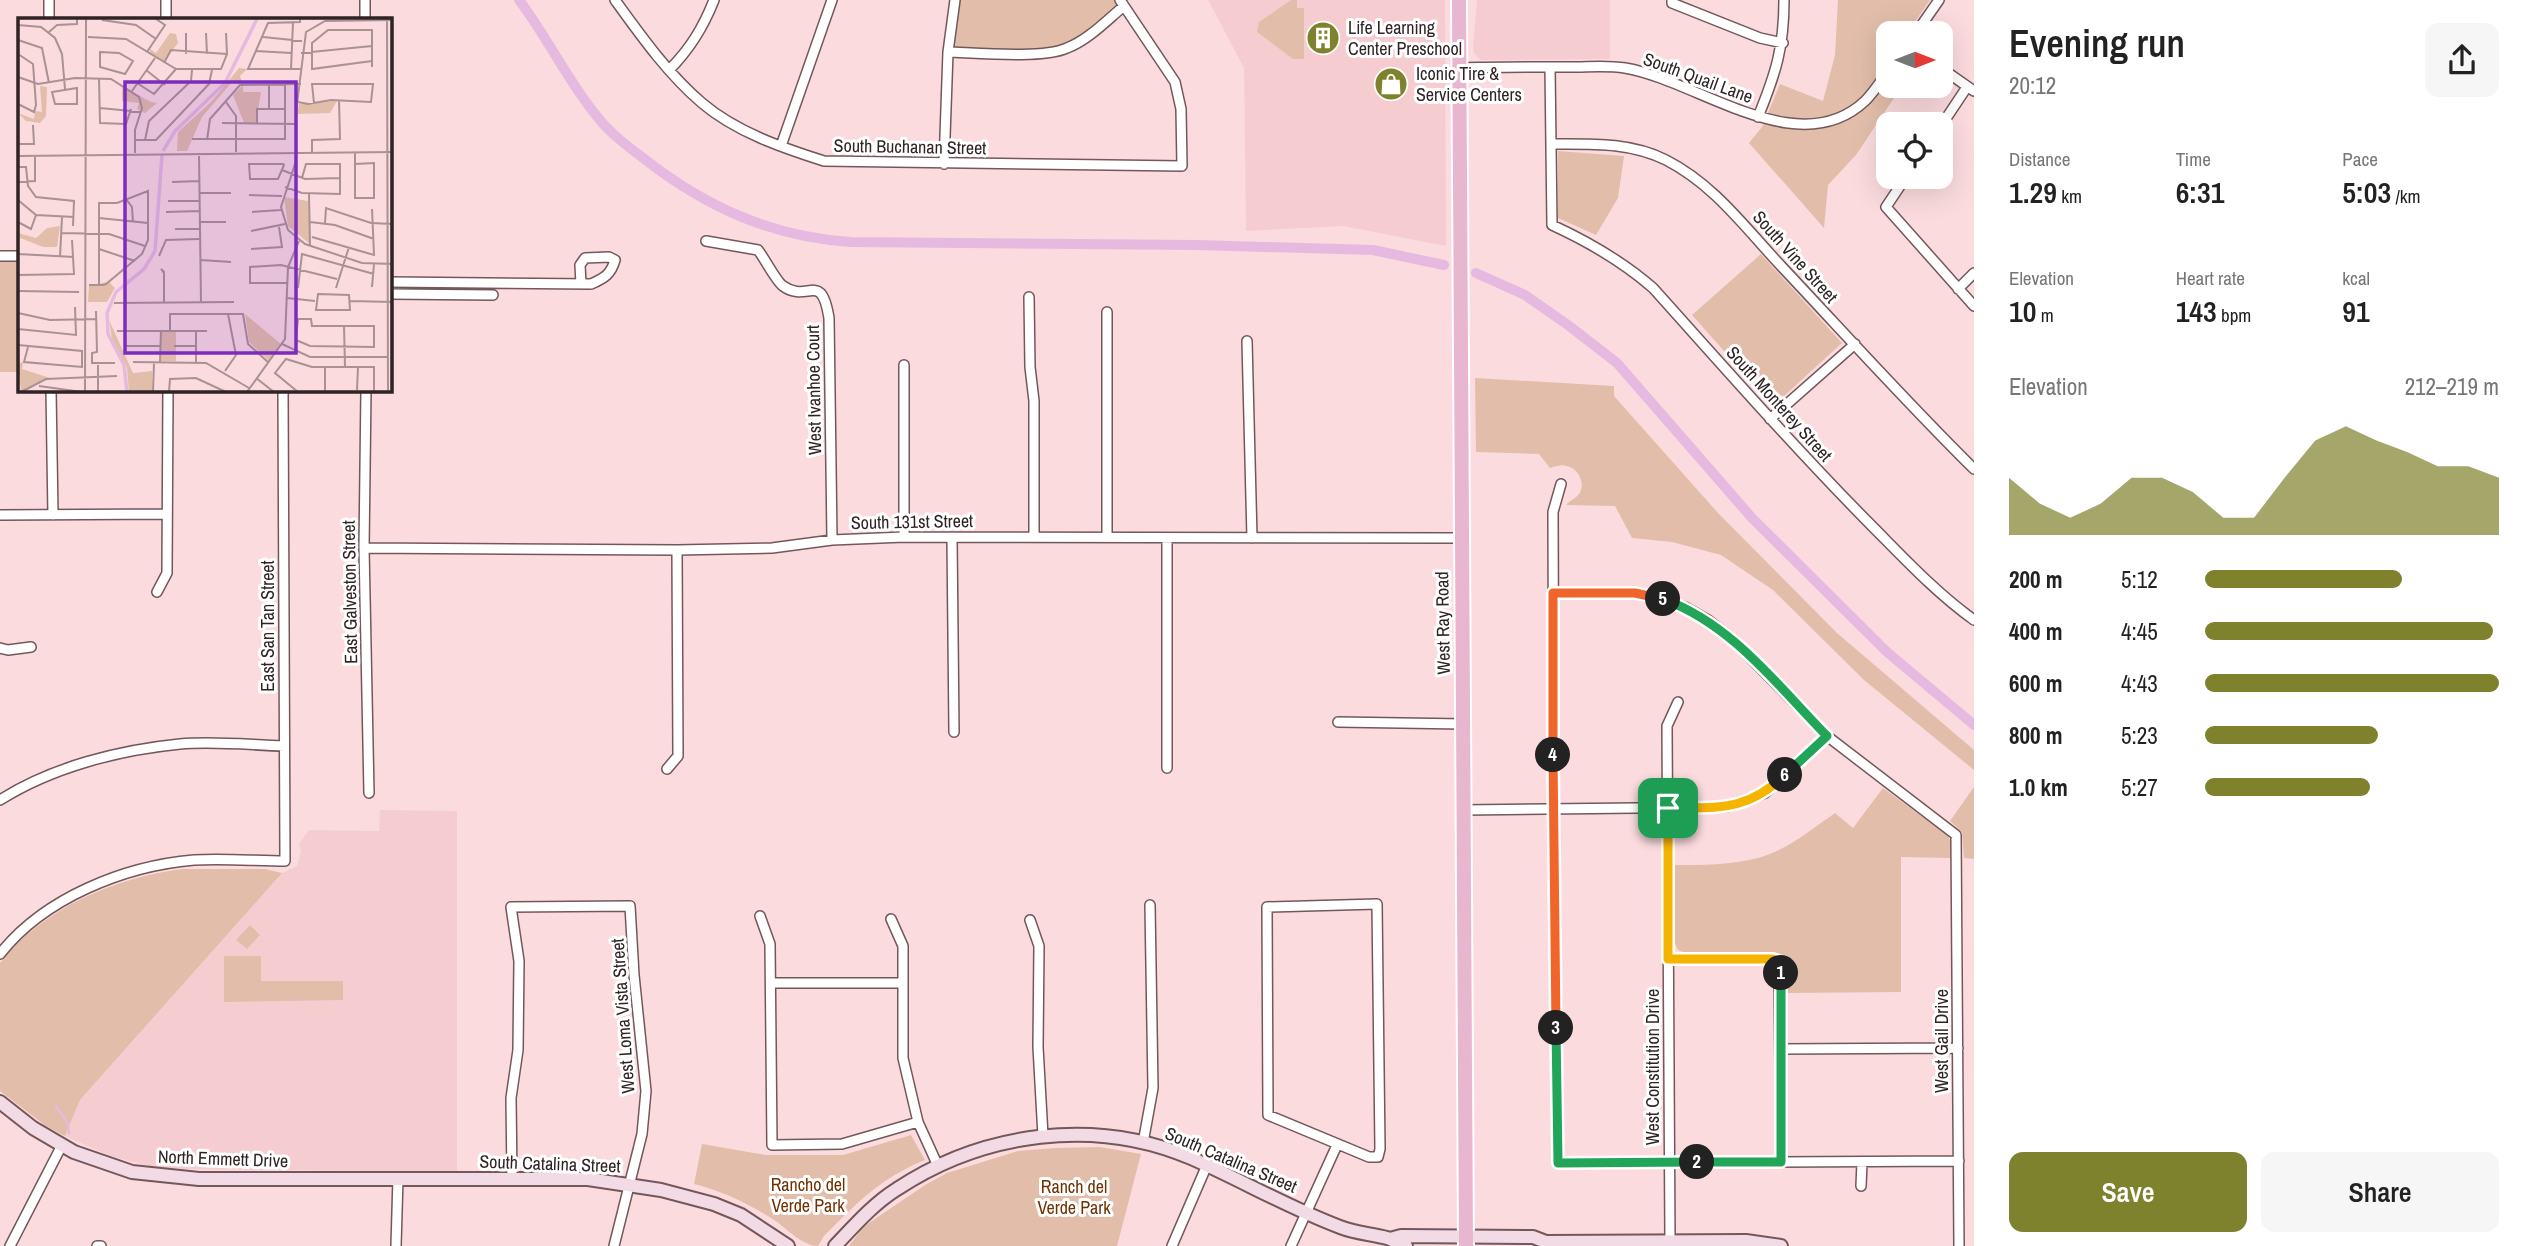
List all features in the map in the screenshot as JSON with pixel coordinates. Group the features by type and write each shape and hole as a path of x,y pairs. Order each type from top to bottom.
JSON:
{"main road":[{"name":"West Ray Road","path":"1459,0 1466,1241"}],"street":[{"path":"49,0 49,18"},
{"path":"166,0 166,18"},
{"path":"365,0 365,18"},
{"name":"South Buchanan Street","path":"615,0 669,70 703,104 741,128 780,146 824,161 1182,166 1181,109 1175,82 1122,3"},
{"path":"669,70 688,51 706,22 713,0"},
{"path":"780,146 832,0"},
{"path":"944,164 948,52 955,0"},
{"path":"1758,117 1773,81 1783,43 1784,0"},
{"path":"1924,21 1939,0"},
{"path":"1672,2 1760,38 1783,43"},
{"path":"948,52 1048,53 1066,49 1083,39 1122,3"},
{"path":"1550,67 1551,144"},
{"name":"South Quail Lane","path":"1459,68 1626,68 1661,78 1758,117 1785,124 1821,122 1842,115 1865,101 1876,87"},
{"path":"1952,112 1971,89 1953,76"},
{"name":"South Monterey Street","path":"1551,144 1552,225 1592,243 1628,266 1653,288 1830,484 1906,561 1974,620"},
{"name":"South Vine Street","path":"1551,144 1613,144 1664,159 1692,174 1728,206 1974,469"},
{"path":"1898,189 1886,207 1974,306"},
{"name":"West Ivanhoe Court","path":"706,242 758,250 784,287 792,291 816,290 826,299 829,318 832,540"},
{"path":"0,256 18,256"},
{"path":"1958,289 1974,273"},
{"path":"392,282 581,284"},
{"path":"392,295 493,295"},
{"path":"1029,297 1030,367 1034,401 1034,537"},
{"path":"1107,312 1107,537"},
{"path":"1247,341 1252,538"},
{"path":"1770,419 1855,344"},
{"path":"904,365 904,537"},
{"path":"51,392 53,515"},
{"path":"157,592 167,573 168,392"},
{"name":"East San Tan Street","path":"0,954 40,916 68,898 141,870 194,860 285,861 283,392"},
{"name":"East Galveston Street","path":"366,392 364,548 369,793"},
{"path":"1561,484 1553,512 1553,809 1558,1163 1959,1161"},
{"path":"0,515 167,514"},
{"name":"South 131st Street","path":"364,548 677,550 772,548 832,540 904,537 1462,538"},
{"path":"953,537 954,732"},
{"path":"1167,538 1167,768"},
{"path":"667,769 678,756 677,550"},
{"path":"1464,810 1726,807 1765,793 1827,736 1732,639 1708,620 1685,607 1635,593 1553,593"},
{"path":"0,648 8,650 31,647"},
{"name":"West Constitution Drive","path":"1670,1241 1667,726 1678,702"},
{"path":"1338,722 1464,724"},
{"name":"West Gail Drive","path":"1827,736 1956,835 1959,1246"},
{"path":"0,800 61,770 147,749 183,744 284,746"},
{"path":"1377,904 1378,1157 1369,1157 1337,1145 1268,1115 1267,907 1377,904"},
{"path":"1143,1143 1153,1088 1150,905"},
{"name":"West Loma Vista Street","path":"512,1178 511,1098 518,1050 519,961 511,907 630,906 646,1091 642,1134 614,1246"},
{"path":"760,916 770,944 772,1144 842,1144 918,1122"},
{"path":"891,919 903,946 903,1058 918,1122 938,1166"},
{"path":"1030,920 1038,946 1038,1047 1043,1136"},
{"path":"1668,959 1779,961 1781,1162"},
{"path":"772,983 902,983"},
{"path":"1781,1049 1958,1048"},
{"name":"North Emmett Drive","path":"0,1102 33,1128 62,1145 86,1157 132,1172 167,1177 224,1179 464,1178"},
{"name":"South Catalina Street","path":"835,1246 862,1217 897,1189 938,1166 978,1149 1016,1139 1087,1135 1171,1150 1341,1228 1390,1239 1406,1246"},
{"path":"10,1246 62,1145"},
{"path":"1291,1246 1337,1145"},
{"path":"1861,1186 1862,1162"},
{"path":"1172,1246 1207,1165"},
{"path":"396,1246 398,1178"},
{"name":"South Catalina Street","path":"464,1178 579,1178 630,1184 689,1196 741,1215 788,1246"},
{"name":"South Catalina Street","path":"1390,1239 1401,1236 1466,1241 1533,1237 1542,1244 1746,1241 1781,1246"}],"shaded area":[{"path":"1208,0 1445,0 1446,246 1343,226 1246,231 1244,68"},
{"path":"1477,0 1610,0 1610,59 1480,60 1473,48"},
{"path":"380,810 457,811 457,1172 182,1169 149,1166 110,1156 65,1136 80,1100 282,873 297,866 301,851 299,844 309,830 379,831"}],"green space":[{"path":"955,0 1120,0 1124,6 1066,49 948,52"},
{"path":"1291,0 1297,0 1297,8 1304,8 1304,59 1293,59 1257,32 1259,22"},
{"path":"1838,0 1930,0 1915,21 1876,21 1876,98 1894,98 1885,112 1876,112 1876,125 1856,155 1828,185 1824,228 1749,143 1762,127 1780,84 1823,101 1835,55"},
{"path":"1558,151 1624,156 1618,198 1596,235 1558,218"},
{"path":"1761,254 1842,343 1773,406 1692,315"},
{"path":"0,262 18,262 18,372 0,372"},
{"path":"1475,378 1614,386 1614,396 1718,513 1837,633 1974,750 1974,770 1864,680 1773,590 1721,555 1672,542 1632,538 1615,506 1566,505 1581,490 1580,477 1575,470 1567,466 1550,468 1539,454 1476,452"},
{"path":"1974,787 1974,859 1964,858 1962,832 1950,821"},
{"path":"1883,788 1947,835 1951,842 1951,858 1901,857 1901,992 1788,993 1786,965 1775,952 1678,950 1674,941 1675,865 1727,863 1768,855 1798,839 1835,813 1853,828"},
{"path":"182,869 265,869 282,873 80,1100 65,1136 46,1126 0,1091 0,963 37,926 82,899 131,880"},
{"path":"250,925 260,935 247,949 236,940"},
{"path":"224,956 261,956 261,981 343,981 343,1000 224,1002"},
{"name":"Rancho del Verde Park","path":"911,1135 925,1160 895,1175 870,1192 824,1236 818,1246 805,1243 743,1202 694,1184 702,1144 765,1155 843,1155"},
{"name":"Ranch del Verde Park","path":"1100,1147 1141,1154 1117,1246 849,1246 863,1227 947,1173 1018,1151"}],"waterway":[{"path":"519,0 588,105 615,136 694,193 768,227 822,239 851,242 1197,245 1373,250 1444,265"},
{"path":"1476,273 1525,295 1617,363 1752,518 1887,652 1974,725"},
{"path":"56,1106 68,1124 69,1133"}],"place":[{"name":"Life Learning Center Preschool","path":"1323,38"},
{"name":"Iconic Tire & Service Centers","path":"1391,84"}],"route":[{"path":"1553,593 1635,593 1685,607 1708,620 1732,639 1827,736 1765,793 1726,807 1668,808 1668,959 1779,961 1781,1162 1558,1163 1553,593"}]}
